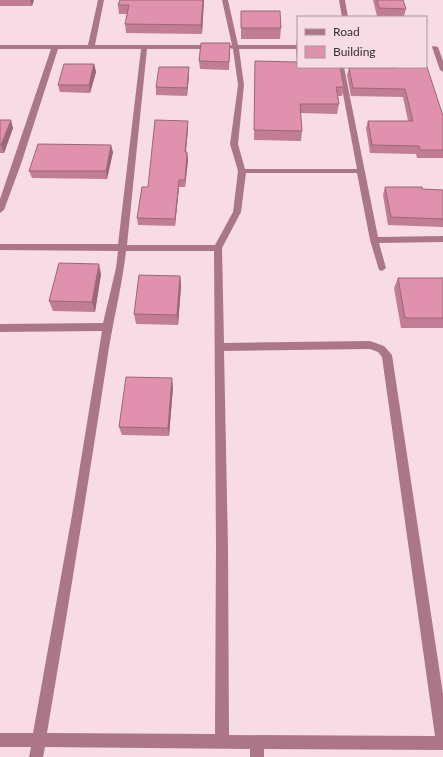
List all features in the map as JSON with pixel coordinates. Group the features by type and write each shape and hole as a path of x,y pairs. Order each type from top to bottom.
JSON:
{"street":[{"path":"90,47 101,0"},
{"path":"222,741 222,547 218,248 237,212 242,171 234,144 241,85 226,0"},
{"path":"342,0 345,16"},
{"path":"0,47 297,47"},
{"path":"0,210 17,164 55,47"},
{"path":"36,757 78,515 107,327 120,268 144,47"},
{"path":"427,47 443,47"},
{"path":"435,47 443,70"},
{"path":"341,68 374,240 382,268"},
{"path":"242,171 362,171"},
{"path":"374,240 443,239"},
{"path":"0,247 218,248"},
{"path":"0,328 107,327"},
{"path":"0,740 256,742 443,741 387,355 381,348 370,345 220,347"},
{"path":"256,742 257,757"}],"building":[{"path":"120,0 203,0 201,25 125,24 129,5 118,5"},
{"path":"377,0 403,0 406,9 379,8"},
{"path":"241,11 280,11 281,28 241,28"},
{"path":"201,43 230,43 229,62 199,61"},
{"path":"255,61 297,62 297,68 340,68 344,87 336,87 339,104 300,104 302,131 254,130"},
{"path":"64,64 94,64 89,85 58,85"},
{"path":"159,67 189,67 187,88 156,87"},
{"path":"427,67 443,116 443,150 420,150 419,146 372,145 368,121 413,121 405,89 353,88 349,68"},
{"path":"0,120 11,120 1,145 0,145"},
{"path":"155,120 188,121 185,152 187,152 185,180 179,180 175,219 137,218 142,187 148,187"},
{"path":"38,144 111,145 106,171 29,171"},
{"path":"385,187 422,187 422,189 443,190 443,219 391,217"},
{"path":"59,263 99,264 92,302 49,301"},
{"path":"139,275 180,276 177,315 134,314"},
{"path":"398,278 443,278 443,318 405,318"},
{"path":"126,377 172,378 168,428 119,427"}]}
